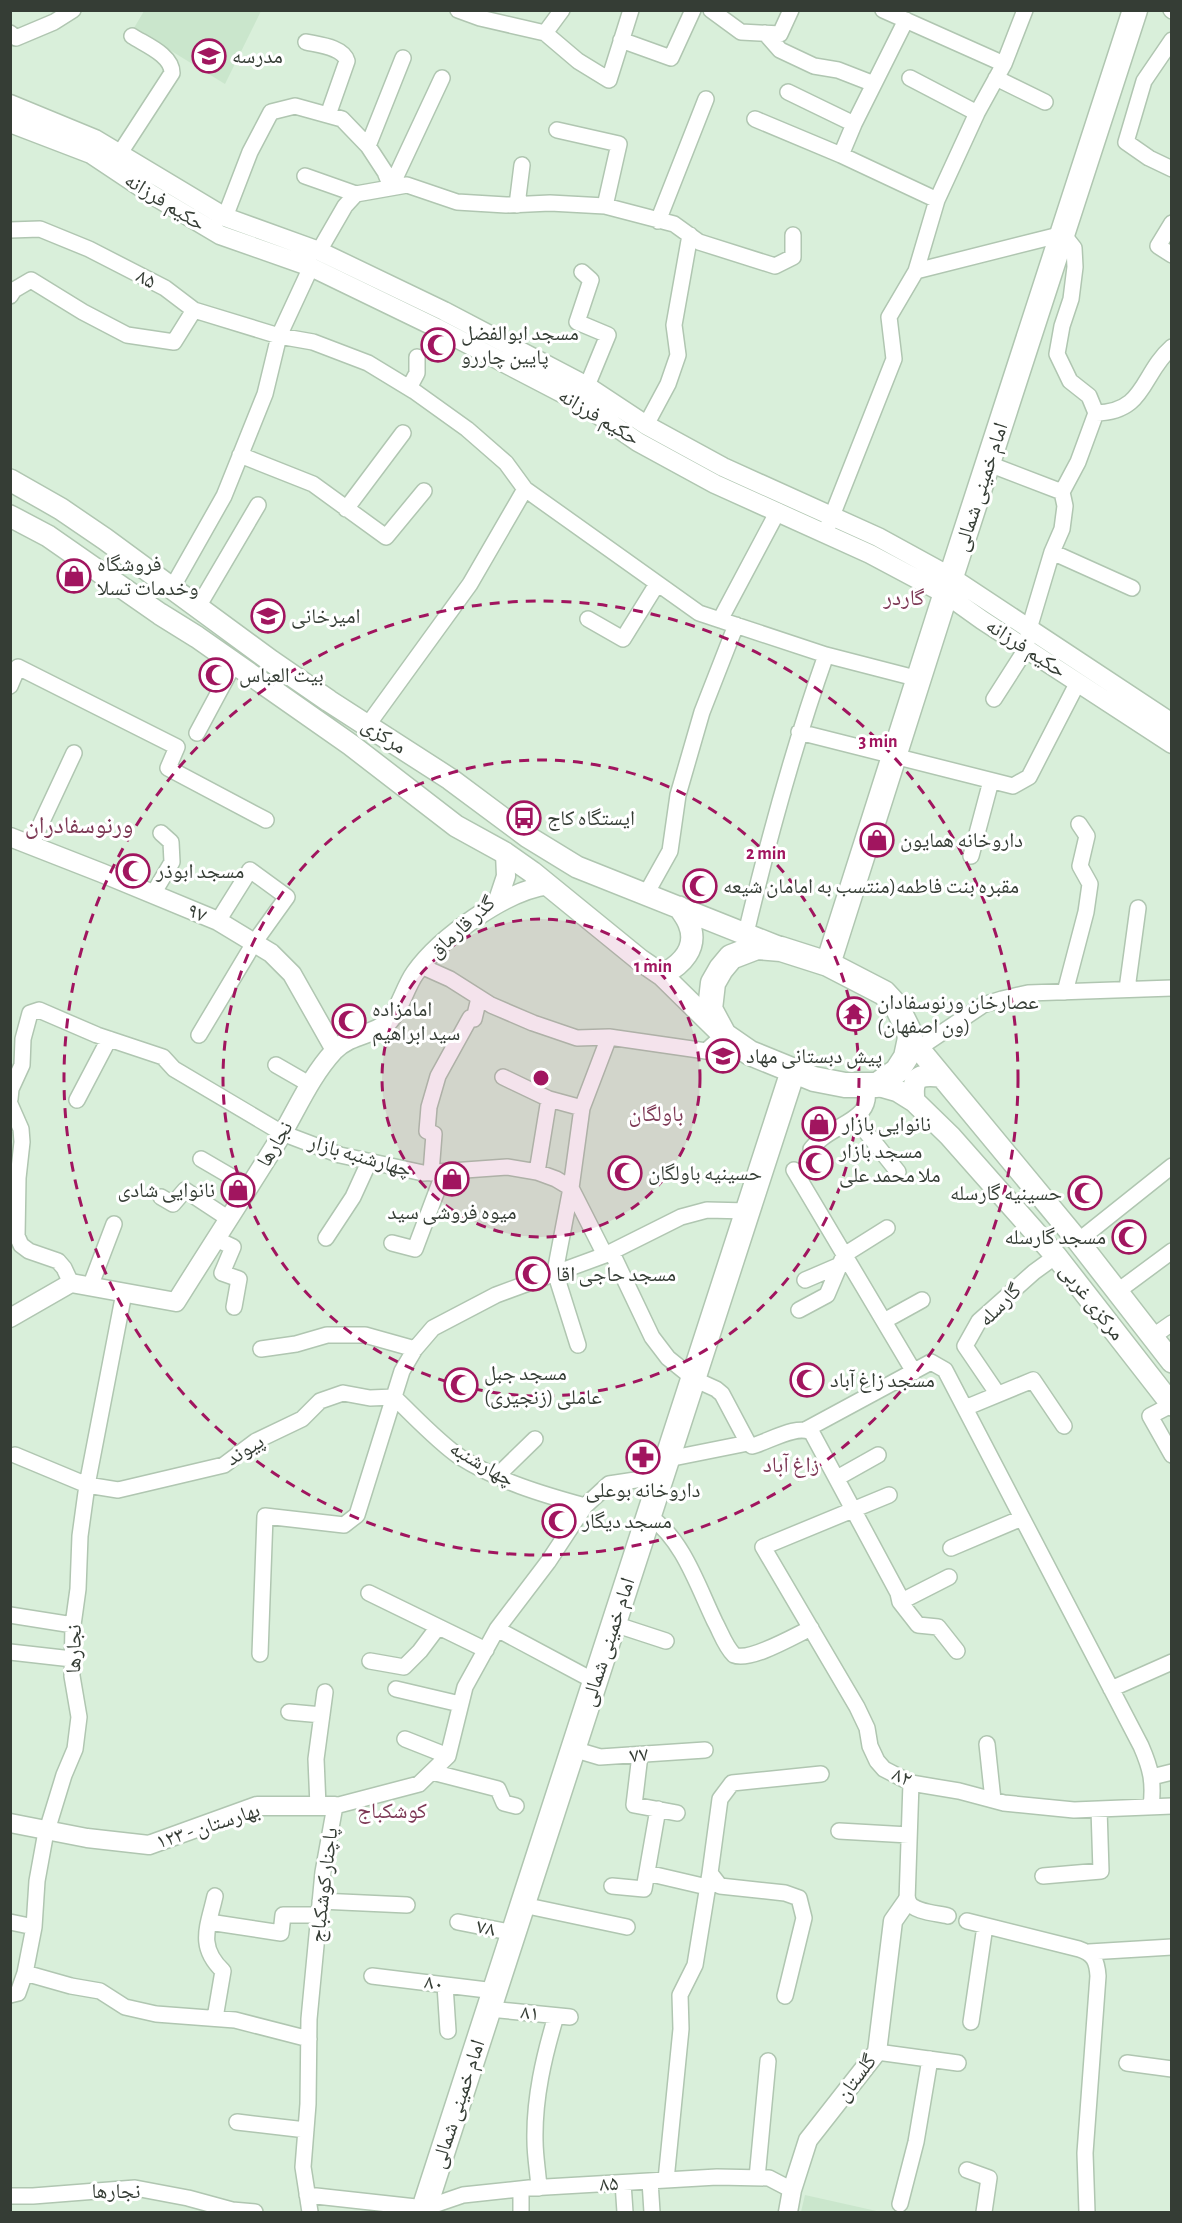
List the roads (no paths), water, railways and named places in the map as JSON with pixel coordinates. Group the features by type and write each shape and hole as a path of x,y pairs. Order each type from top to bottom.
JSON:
{"main road":[{"name":"امام خمینی شمالی","path":"828,964 1063,234 1129,13"},
{"name":"مرکزی","path":"10,480 61,509 271,661 450,778 528,837 577,867 781,949"},
{"name":"مرکزی","path":"10,516 48,536 351,745 456,826 505,853 662,975 724,1035"},
{"path":"427,802 429,793 436,784 450,778"},
{"path":"662,975 677,967 687,955 690,946 690,925 679,907"},
{"path":"757,947 781,949 828,964 884,993 897,1006 914,1043 897,1071 872,1085 845,1085 814,1079 750,1053 724,1035 710,1009 713,983 721,969 731,957 746,951 757,947"},
{"name":"مرکزی غربی","path":"914,1043 1078,1241 1172,1362"},
{"name":"امام خمینی شمالی","path":"424,2210 793,1071"},
{"path":"914,1101 912,1088 916,1080 926,1075 941,1076"},
{"name":"مرکزی غربی","path":"872,1085 898,1091 914,1101 950,1136 1056,1256 1171,1405"}],"street":[{"path":"10,33 16,38 54,22 73,10"},
{"path":"458,10 480,18 545,33 578,61 609,80 631,10"},
{"path":"545,33 562,10"},
{"path":"621,40 671,58 693,10"},
{"path":"711,10 741,32 780,34 791,10"},
{"path":"883,10 1004,64"},
{"path":"825,535 894,359 890,317 916,271 937,200 977,113 1004,64 1025,10"},
{"path":"841,155 906,21"},
{"path":"765,33 780,50 814,66 838,70 874,84"},
{"path":"120,153 172,73 172,66 168,59 132,36"},
{"path":"1172,40 1144,81 1126,142 1149,158 1172,169"},
{"path":"306,42 341,51 345,56 346,61 328,115"},
{"path":"368,146 403,58"},
{"path":"391,188 442,78"},
{"path":"910,78 977,113"},
{"path":"996,78 1045,102"},
{"path":"788,92 855,124"},
{"path":"658,221 706,99"},
{"name":"حکیم فرزانه","path":"10,104 95,139 225,217 320,251 444,311 587,386 646,424 723,467 878,537 949,586 1026,649 1172,744"},
{"path":"225,217 250,152 271,112 295,106 342,119 368,146 385,172 391,188"},
{"path":"755,119 841,155 937,200"},
{"name":"حکیم فرزانه","path":"12,125 91,154 151,194 220,235 311,267 437,328 581,403 638,442 715,484 778,511 825,535 949,586 1029,629 1172,723"},
{"path":"557,130 619,144 605,206"},
{"path":"517,205 522,165"},
{"path":"305,176 356,194 407,185 457,202 605,206 674,224 699,242 775,266 793,256 793,235"},
{"path":"151,194 160,178"},
{"path":"172,588 224,496 265,394 279,336 311,267 345,206 356,194"},
{"path":"1172,224 1158,246 1172,255"},
{"name":"۸۵","path":"10,230 40,229 89,249 165,288 194,310 279,336 313,342 368,363 409,388 467,429 506,463 525,489 699,613 826,655 919,679"},
{"path":"916,271 1063,234 1074,248 1075,267 1071,299 1062,327 1058,354 1070,381 1089,396 1096,413 1078,462 1062,492 1065,506 1062,529 1052,552 1029,629 1026,649 993,699"},
{"path":"646,424 668,384 678,355 674,325 690,235"},
{"path":"582,272 591,280 577,322 608,335 587,386"},
{"path":"10,296 14,290 31,280 83,312 127,335 174,342 194,310"},
{"path":"1096,413 1112,412 1130,405 1172,346"},
{"path":"409,388 417,373 417,357"},
{"path":"346,508 403,433"},
{"path":"240,455 313,484 386,537 424,491"},
{"path":"989,464 1062,492"},
{"path":"368,726 470,584 525,489"},
{"path":"198,607 258,505"},
{"path":"720,620 778,511"},
{"path":"1052,552 1132,588"},
{"path":"588,619 623,639 657,584"},
{"path":"646,894 670,850 678,795 702,712 736,625"},
{"path":"746,933 782,791 826,655"},
{"path":"197,733 234,664"},
{"path":"10,686 18,667 158,737 177,747 168,768 266,820"},
{"path":"800,732 1013,786 1029,777 1078,682"},
{"path":"31,845 74,753"},
{"path":"971,856 991,781"},
{"path":"1065,992 1086,912 1090,884 1080,866 1087,836 1079,824"},
{"path":"153,894 172,862 171,842 161,833"},
{"name":"۹۷","path":"10,837 218,921 271,953 291,974 335,1050"},
{"name":"گذر قارماق","path":"421,966 433,951 497,903 507,876 505,853"},
{"path":"199,1035 254,942 287,897 250,870 218,921"},
{"path":"497,903 520,892 549,885"},
{"path":"1126,989 1138,908"},
{"path":"421,966 450,979 491,1005 532,1023 577,1038 609,1037 706,1051 724,1035"},
{"name":"نجارها","path":"71,1283 176,1302 282,1133 309,1084 335,1050 352,1037 377,1030 389,1021 413,975 421,966"},
{"path":"914,1043 983,1005 1028,993 1172,988"},
{"path":"392,1243 415,1249 437,1173 434,1134 427,1131 429,1107 438,1076 470,1018 474,1019 479,998"},
{"name":"چهارشنبه بازار","path":"17,1036 30,1013 39,1010 109,1039 163,1057 174,1069 282,1133 340,1155 409,1171 437,1173 507,1167 537,1172 572,1188"},
{"path":"10,1099 11,1089 22,1065 17,1036"},
{"path":"578,1345 555,1272 572,1188 582,1108 609,1037"},
{"path":"77,1100 109,1039"},
{"path":"276,1065 309,1084"},
{"path":"503,1077 549,1099 582,1108"},
{"path":"811,1149 822,1138 855,1118 864,1109 872,1085"},
{"path":"537,1172 549,1099"},
{"path":"10,1104 21,1136 14,1178 17,1236 21,1245 29,1251 58,1261 71,1283 10,1318"},
{"path":"855,1118 898,1172"},
{"path":"201,1159 249,1186"},
{"path":"326,1238 353,1197 369,1162"},
{"path":"1078,1241 1172,1166"},
{"path":"794,1170 842,1260 884,1321 914,1372"},
{"path":"572,1188 652,1337 668,1358 694,1379 722,1394 748,1443 752,1446 799,1429 812,1433 898,1593 900,1602 918,1625 938,1627 957,1651"},
{"path":"161,1197 173,1204 185,1190 229,1219"},
{"path":"260,1654 265,1516 344,1525 357,1515 402,1371 415,1348 433,1328 496,1295 609,1254 681,1217 707,1210 748,1211"},
{"path":"90,1287 114,1224"},
{"path":"806,1280 842,1260 887,1228"},
{"path":"216,1239 233,1247 222,1273 239,1279 234,1307"},
{"path":"1118,1291 1172,1251"},
{"name":"گارسله","path":"997,1393 965,1346 980,1321 1034,1272 1056,1256"},
{"path":"799,1310 827,1296 842,1260"},
{"name":"نجارها","path":"10,1995 18,1993 25,1973 34,1927 45,1838 64,1775 75,1749 79,1717 72,1676 72,1659 80,1536 87,1485 124,1293"},
{"path":"884,1321 922,1300"},
{"path":"1152,1337 1172,1323"},
{"path":"261,1349 296,1344 327,1335 365,1335 415,1348"},
{"path":"807,1430 931,1362 945,1371 1141,1746 1154,1785 1151,1807"},
{"path":"965,1408 1033,1380 1064,1426"},
{"name":"پیوند","path":"15,1455 87,1485 118,1490 224,1465 256,1440 302,1419 320,1401 343,1393 369,1398 394,1397"},
{"name":"چهارشنبه","path":"394,1397 458,1455 496,1477 544,1495 585,1506"},
{"path":"1171,1405 1150,1416 1172,1455"},
{"path":"496,1477 535,1439"},
{"path":"405,1739 448,1756 465,1687 497,1629 548,1562 585,1506 609,1485 748,1443"},
{"path":"837,1478 878,1455"},
{"path":"853,1509 889,1495"},
{"name":"۸۲","path":"853,1509 764,1547 857,1707 867,1728 870,1746 877,1761 884,1769 911,1783 1004,1803 1074,1810 1172,1806"},
{"path":"650,1515 669,1534 683,1556 724,1641 734,1655 744,1657 811,1628"},
{"path":"951,1548 1022,1518"},
{"path":"900,1602 949,1577"},
{"path":"369,1593 486,1650"},
{"path":"10,1615 73,1625"},
{"path":"614,1624 666,1641"},
{"path":"370,1661 404,1667 420,1652 438,1627"},
{"path":"497,1629 596,1682"},
{"path":"10,1652 72,1659"},
{"path":"1111,1689 1172,1662"},
{"path":"396,1689 460,1704"},
{"path":"325,1692 316,1759 327,1806"},
{"path":"289,1712 322,1715"},
{"path":"987,1744 993,1800"},
{"name":"۷۷","path":"573,1749 600,1757 705,1750"},
{"path":"640,1755 634,1805 677,1813"},
{"name":"پاچنار کوشکباج","path":"310,2212 303,2167 309,2039 327,1806 419,1784 448,1756"},
{"path":"432,1772 498,1789 504,1803 516,1806"},
{"path":"1152,1777 1172,1772"},
{"path":"666,2180 681,2029 680,1995 695,1965 720,1799 732,1783 821,1774"},
{"path":"911,1783 907,1901 916,1908 948,1917"},
{"name":"بهارستان - ۱۲۳","path":"10,1822 87,1838 149,1845 258,1806 327,1806"},
{"path":"612,1886 644,1888 658,1809"},
{"path":"1043,1876 1101,1871 1099,1809"},
{"path":"839,1831 909,1835"},
{"path":"647,1872 709,1880 720,1886 785,1893 799,1898 804,1918 785,1996"},
{"path":"215,1896 206,1937 210,1959 223,1971 215,2018"},
{"name":"گلستان","path":"788,2212 792,2190 808,2140 878,2052 893,1921 907,1901"},
{"path":"209,1922 281,1933 283,1915 320,1908 407,1905"},
{"path":"523,1905 627,1927"},
{"path":"967,1921 1089,1952 1172,1947"},
{"path":"10,1922 34,1927"},
{"name":"۷۸","path":"458,1922 514,1933"},
{"path":"971,2022 986,1926"},
{"path":"1087,2212 1085,2153 1098,1976 1095,1958 1089,1952"},
{"path":"25,1973 71,1986 100,1991 124,2007 156,2014 235,2020 309,2039"},
{"name":"۸۰","path":"372,1976 445,1985 492,2000"},
{"path":"445,1985 448,2031"},
{"name":"۸۱","path":"492,2000 563,2016 546,2049 538,2097 535,2140 539,2188"},
{"path":"878,2052 958,2063"},
{"path":"900,2204 916,2142 930,2059"},
{"path":"757,2178 768,2061"},
{"path":"1127,2062 1172,2069"},
{"path":"237,2122 306,2130"},
{"path":"967,2170 988,2178 984,2212"},
{"name":"۸۵","path":"424,2210 464,2195 521,2189 717,2177 769,2178 792,2190"},
{"path":"650,2181 652,2212"},
{"path":"623,2183 625,2212"},
{"name":"نجارها","path":"10,2196 135,2188 216,2209 255,2212"},
{"path":"521,2189 521,2212"},
{"path":"307,2195 424,2210"}],"place":[{"name":"مدرسه","path":"209,56"},
{"name":"مسجد ابوالفضل پایین چاررو","path":"438,345"},
{"name":"فروشگاه وخدمات تسلا","path":"74,576"},
{"name":"امیرخانی","path":"268,616"},
{"name":"بیت العباس","path":"216,675"},
{"name":"ایستگاه کاج","path":"524,818"},
{"name":"داروخانه همایون","path":"877,840"},
{"name":"مسجد ابوذر","path":"133,871"},
{"name":"مقبره بنت فاطمه(منتسب به امامان شیعه","path":"700,886"},
{"name":"عصارخان ورنوسفادان (ون اصفهان)","path":"854,1014"},
{"name":"امامزاده سید ابراهیم","path":"349,1021"},
{"name":"پیش دبستانی مهاد","path":"723,1056"},
{"name":"نانوایی بازار","path":"819,1124"},
{"name":"مسجد بازار ملا محمد علی","path":"816,1163"},
{"name":"حسینیه باولگان","path":"625,1173"},
{"name":"میوه فروشی سید","path":"452,1179"},
{"name":"نانوایی شادی","path":"238,1190"},
{"name":"حسینیه گارسله","path":"1085,1193"},
{"name":"مسجد گارسله","path":"1129,1237"},
{"name":"مسجد حاجی اقا","path":"533,1274"},
{"name":"مسجد زاغ آباد","path":"807,1380"},
{"name":"مسجد جبل عاملی (زنجیری)","path":"461,1385"},
{"name":"داروخانه بوعلی","path":"643,1457"},
{"name":"مسجد دیگار","path":"559,1521"}],"district":[{"name":"گاردر","path":"904,598"},
{"name":"ورنوسفادران","path":"79,826"},
{"name":"باولگان","path":"656,1114"},
{"name":"زاغ آباد","path":"791,1465"},
{"name":"کوشکباج","path":"392,1811"}]}
